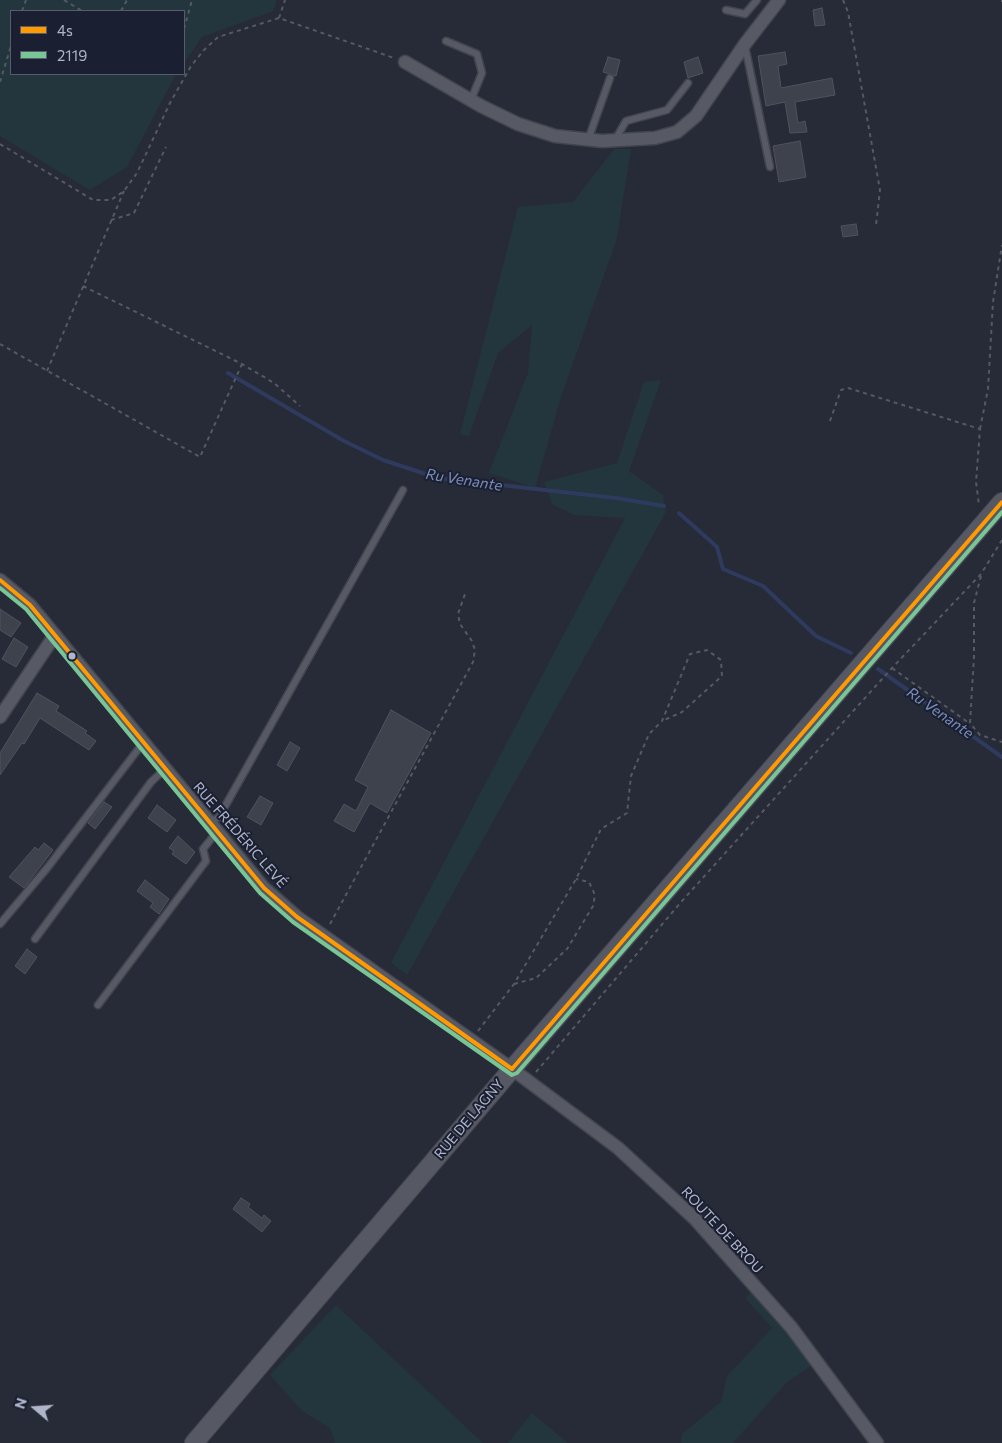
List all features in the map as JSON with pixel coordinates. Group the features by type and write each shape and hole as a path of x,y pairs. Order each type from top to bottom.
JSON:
{"main road":[{"name":"RUE DE LAGNY","path":"194,1443 512,1069 1002,502"}],"street":[{"path":"405,62 471,100 518,124 556,136 614,141 655,138 677,132 696,116 745,44 779,0"},
{"name":"RUE FRÉDÉRIC LEVÉ","path":"0,580 30,605 144,742 212,828 264,888 323,936 512,1069"},
{"path":"0,716 55,635"},
{"name":"ROUTE DE BROU","path":"512,1069 618,1148 695,1219 791,1327 877,1443"}],"lane":[{"path":"726,10 745,14 757,0"},
{"path":"446,41 477,54 482,73 471,100"},
{"path":"745,44 770,167"},
{"path":"588,140 610,78"},
{"path":"614,141 626,121 667,110 688,83"},
{"path":"98,1005 206,861 203,849 212,828 403,490"},
{"path":"0,924 48,867 144,742"},
{"path":"35,939 151,782 164,769"}],"path":[{"path":"64,0 80,10"},
{"path":"185,25 192,0"},
{"path":"279,18 285,0"},
{"path":"844,0 848,12 880,190 876,225"},
{"path":"47,371 124,191 148,151 170,102 191,66 218,37 279,18 405,62"},
{"path":"0,82 10,49"},
{"path":"0,144 93,200 110,200 124,191"},
{"path":"111,220 134,213 166,147"},
{"path":"988,518 978,503 976,482 980,429 988,389 992,302 1002,245"},
{"path":"83,286 242,364 274,383 300,406"},
{"path":"0,344 200,457 242,364"},
{"path":"830,421 840,390 848,388 980,429"},
{"path":"528,1082 682,900 892,668 981,574 1002,540"},
{"path":"970,723 974,657 974,603 981,574"},
{"path":"323,936 473,662 475,650 472,641 460,624 458,614 465,594"},
{"path":"471,1041 514,984 576,879 601,829 627,813 631,776 649,734 662,721 682,712 722,676 721,660 707,650 690,654 662,721"},
{"path":"892,668 970,723 980,735 1002,742"},
{"path":"514,984 536,978 567,949 589,913 595,895 589,882 576,879"}],"shaded area":[{"path":"0,0 277,0 273,11 202,37 185,62 185,10 10,10 10,75 175,75 127,167 90,190 0,136"},
{"path":"614,149 631,149 617,238 561,397 535,488 489,473 528,373 532,325 498,353 469,436 460,434 518,207 573,202"},
{"path":"661,380 629,471 663,495 666,512 407,975 391,963 625,518 574,515 552,504 544,482 617,463 644,382"},
{"path":"752,1290 793,1329 811,1366 787,1382 733,1443 681,1443 682,1434 721,1402 727,1376 772,1328 746,1299"},
{"path":"336,1305 483,1443 335,1443 330,1428 302,1411 270,1375"},
{"path":"532,1413 568,1443 508,1443"}],"building":[{"path":"822,8 825,25 815,26 813,10"},
{"path":"785,52 787,64 778,66 781,88 832,78 835,95 795,102 798,123 805,121 807,132 790,133 785,102 766,106 758,56"},
{"path":"608,57 620,60 616,76 603,72"},
{"path":"698,57 703,73 688,78 684,62"},
{"path":"800,141 806,177 779,182 773,146"},
{"path":"856,224 858,235 843,237 841,226"},
{"path":"0,609 21,623 11,637 0,630"},
{"path":"14,638 28,647 16,667 2,659"},
{"path":"37,693 59,706 56,711 87,731 85,733 96,741 89,750 40,718 24,744 22,743 0,775 0,753"},
{"path":"391,710 431,733 387,813 370,803 354,832 334,821 344,804 356,811 368,787 355,780"},
{"path":"290,742 300,748 287,771 277,765"},
{"path":"260,796 273,803 261,825 247,817"},
{"path":"104,802 112,807 95,829 88,823"},
{"path":"157,805 176,820 167,832 148,818"},
{"path":"178,836 195,852 186,864 172,854 174,851 169,848"},
{"path":"44,843 53,850 24,888 9,877 35,847 38,850"},
{"path":"145,880 169,899 159,914 150,907 153,903 137,891"},
{"path":"27,949 37,957 25,974 15,966"},
{"path":"241,1198 250,1204 248,1207 262,1218 264,1215 271,1221 262,1232 233,1209"}],"waterway":[{"name":"Ru Venante","path":"228,373 344,441 383,460 438,478 616,498 664,506"},
{"name":"Ru Venante","path":"679,513 717,547 723,569 763,586 816,636 851,653"},
{"name":"Ru Venante","path":"878,669 1002,757"}],"transit line":[{"name":"4s","path":"512,1069 1002,502"},
{"name":"2119","path":"0,588 26,609 260,893 293,922 512,1075 517,1073 1002,512"},
{"name":"4s","path":"0,580 30,605 264,888 297,917 512,1069"}]}
